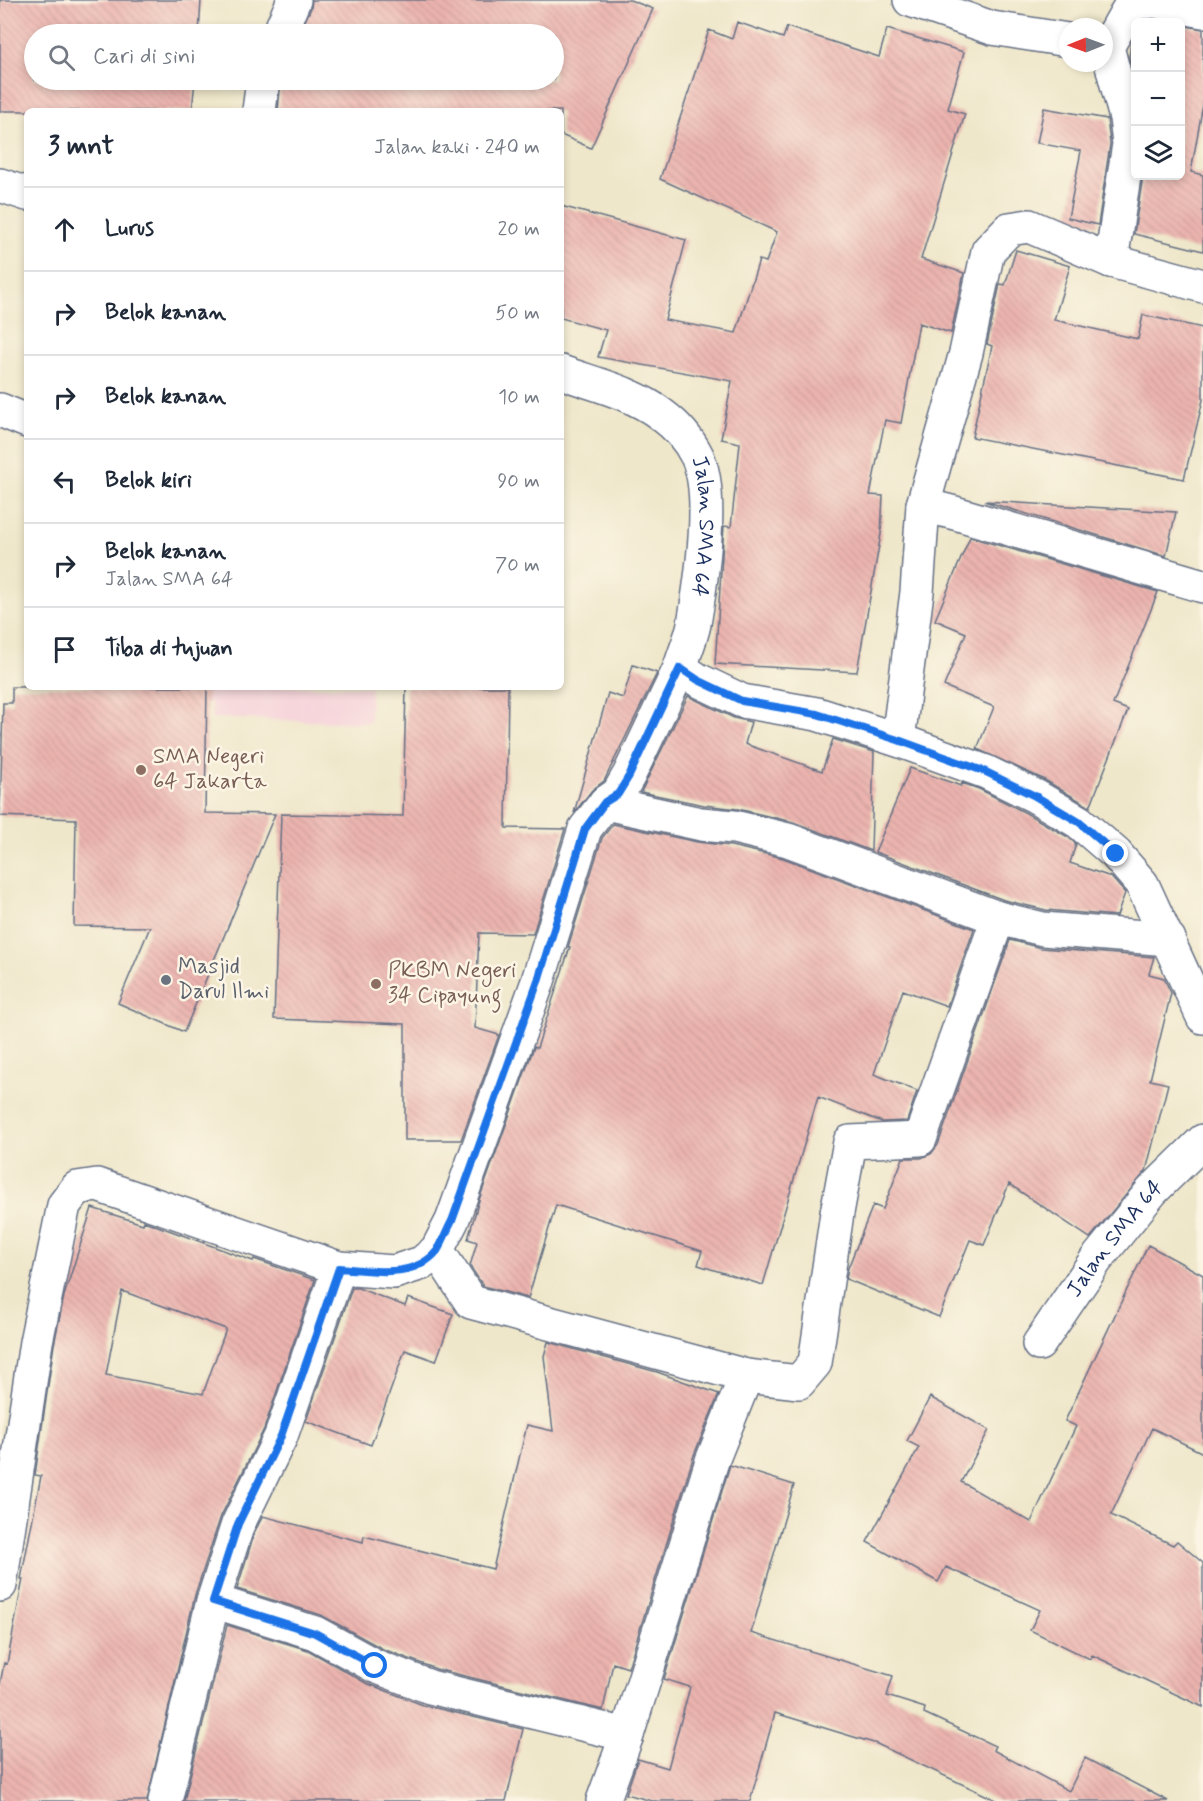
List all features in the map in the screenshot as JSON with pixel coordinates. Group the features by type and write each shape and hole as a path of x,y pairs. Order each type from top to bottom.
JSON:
{"street":[{"path":"283,24 294,0"},
{"path":"910,0 992,28 1059,39"},
{"path":"1113,35 1132,3 1155,1 1203,11"},
{"path":"1111,261 1129,144 1126,118 1113,72"},
{"path":"259,108 262,90"},
{"path":"0,185 24,193"},
{"path":"898,740 917,592 923,505 966,353 988,251 1009,229 1029,226 1111,261 1203,286"},
{"name":"Jalan SMA 64","path":"437,1250 452,1221 537,984 585,829 605,802 618,794 629,776 680,668 693,627 704,545 706,497 698,458 684,434 661,414 627,396 564,373"},
{"path":"0,410 24,420"},
{"path":"923,505 1203,586"},
{"path":"680,668 698,680 742,701 817,714 986,772 1035,796 1079,822 1116,854 1142,884 1203,1017"},
{"path":"605,802 700,824 734,827 788,840 998,918 1043,929 1169,939"},
{"path":"0,1585 40,1320 64,1205 77,1188 97,1185 339,1268 394,1272 422,1263 437,1250 471,1302 746,1376 799,1382 815,1363 850,1142 920,1140 998,918"},
{"name":"Jalan SMA 64","path":"1040,1344 1096,1260 1152,1191 1203,1141"},
{"path":"165,1801 213,1601 238,1524 281,1436 339,1268"},
{"path":"603,1801 627,1735 712,1461 746,1376"},
{"path":"213,1601 315,1633 375,1666 430,1687 627,1735"}],"shaded area":[{"path":"125,690 371,690 370,723 211,718 211,703 125,700"}],"building":[{"path":"0,0 201,0 200,24 24,24 24,90 194,90 192,108 24,108 24,111 0,111"},
{"path":"312,0 630,0 653,9 591,148 564,136 564,108 278,108 280,90 564,90 564,24 304,24"},
{"path":"737,22 783,38 787,27 879,57 887,29 964,52 948,109 965,114 921,259 964,273 951,333 919,323 901,423 885,420 870,495 883,496 881,534 857,672 715,664 724,526 731,527 740,443 721,439 732,381 598,357 606,330 564,319 564,207 686,240 665,320 736,333 759,260 766,262 777,232 660,179 709,30 732,39"},
{"path":"1185,26 1203,29 1203,104 1191,172 1203,175 1203,251 1134,234 1142,180 1185,180"},
{"path":"1131,42 1131,65 1129,58"},
{"path":"1044,108 1107,119 1110,144 1098,225 1068,218 1081,151 1037,143"},
{"path":"1016,250 1070,266 1054,320 1138,339 1143,315 1203,328 1203,400 1184,479 972,437 992,346 987,344 1000,284 1005,285"},
{"path":"984,501 1176,512 1166,556"},
{"path":"970,537 1158,592 1113,704 1128,710 1090,807 1043,779 977,749 994,707 944,686 966,633 935,620"},
{"path":"633,665 657,673 604,781 592,790 574,813 608,693 623,698"},
{"path":"12,687 24,687 24,690 207,690 205,813 275,814 184,1032 118,1003 150,927 74,926 76,819 0,816 3,703 12,703"},
{"path":"406,690 508,690 506,828 565,829 533,934 479,933 475,1028 499,1035 461,1140 405,1140 405,1024 274,1019 281,814 403,816"},
{"path":"688,696 734,718 751,722 745,744 822,771 833,739 874,752 871,851 793,822 738,809 704,805 641,792"},
{"path":"910,768 961,786 962,783 979,789 1068,837 1076,844 1070,863 1111,877 1125,893 1117,916 1046,910 1004,900 875,852"},
{"path":"613,824 783,858 974,929 947,1006 903,990 874,1074 917,1091 907,1121 882,1122 818,1097 763,1285 698,1265 702,1251 556,1205 528,1298 483,1286 470,1266 477,1242 468,1239 479,1200 534,1047 537,1048 602,838"},
{"path":"1010,940 1041,948 1154,957 1149,974 1164,978 1171,993 1150,1080 1168,1084 1146,1171 1090,1238 1009,1184 984,1245 970,1240 939,1317 846,1279 848,1268 873,1205 883,1209 903,1158 921,1158 931,1154 938,1145"},
{"path":"92,1208 143,1224 144,1221 253,1261 254,1259 315,1280 264,1429 221,1516 195,1595 147,1801 0,1801 0,1684 4,1663 7,1664 41,1476 35,1475 54,1345 64,1296","holes":["122,1291 226,1329 203,1394 106,1375"]},
{"path":"1148,1245 1203,1275 1203,1453 1152,1428 1111,1515 1173,1545 1177,1541 1203,1563 1203,1707 1092,1655 1090,1659 1030,1630 1040,1610 946,1567 938,1582 867,1542 919,1447 907,1441 930,1397 989,1430 961,1482 1031,1522 1076,1426 1065,1421"},
{"path":"352,1288 358,1288 405,1306 408,1298 453,1314 436,1361 405,1350 371,1445 306,1421"},
{"path":"548,1342 657,1372 719,1394 694,1455 628,1668 613,1663 603,1710 436,1669 383,1649 321,1615 237,1589 255,1531 263,1516 363,1542 364,1536 493,1569 527,1425 553,1431 544,1356"},
{"path":"730,1465 794,1485 751,1633 893,1676 887,1696 925,1708 924,1713 995,1746 993,1750 1069,1791 1085,1758 1168,1801 998,1801 877,1744 775,1713 750,1801 652,1801 626,1794 638,1759 668,1768 690,1687 664,1679"},
{"path":"227,1625 308,1650 366,1683 423,1705 523,1729 506,1801 184,1801"}],"place":[{"name":"SMA Negeri 64 Jakarta","path":"141,770"},
{"name":"Masjid Darul Ilmi","path":"166,980"},
{"name":"PKBM Negeri 34 Cipayung","path":"376,984"}],"route":[{"path":"375,1666 315,1633 213,1601 238,1524 281,1436 339,1268 394,1272 422,1263 437,1250 452,1221 537,984 585,829 605,802 618,794 629,776 680,668 698,680 742,701 817,714 986,772 1035,796 1079,822 1116,854"}]}
